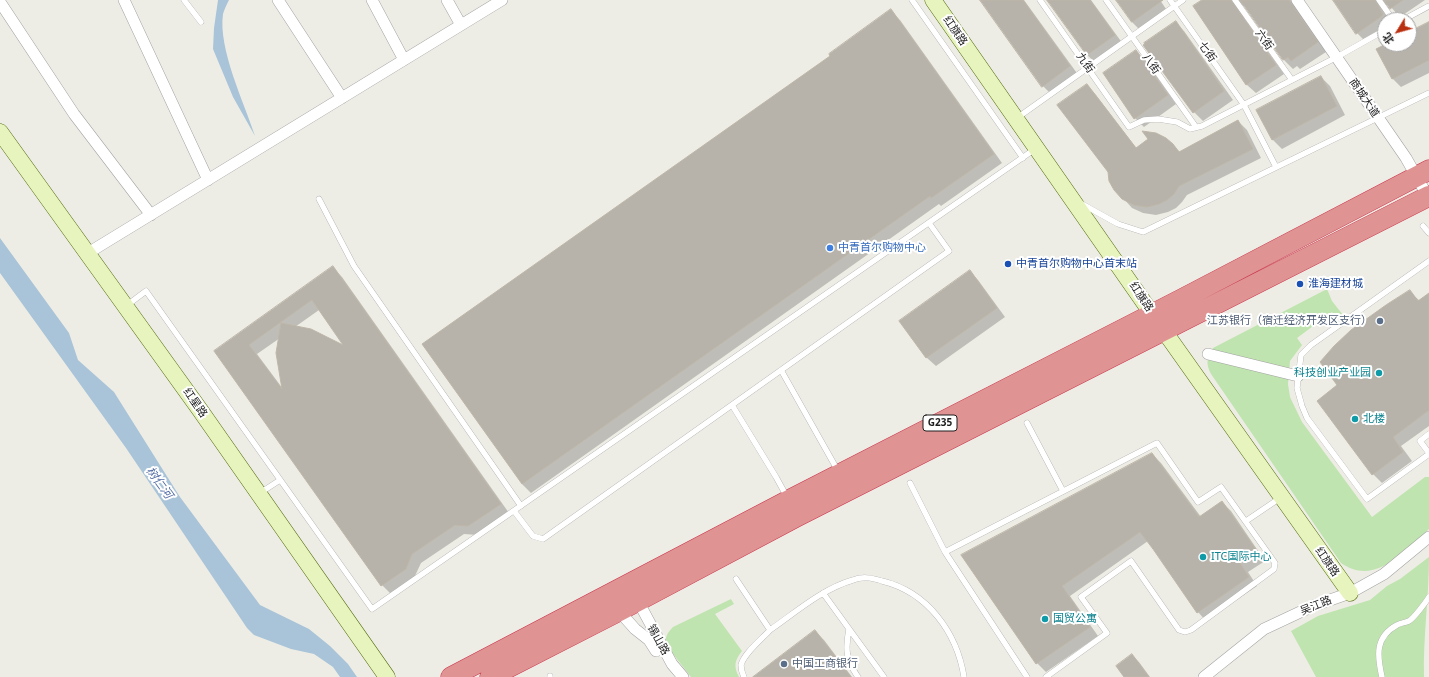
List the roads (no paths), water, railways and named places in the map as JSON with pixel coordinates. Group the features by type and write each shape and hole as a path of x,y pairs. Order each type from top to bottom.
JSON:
{"highway":[{"name":"G235","path":"490,677 638,601 794,508 840,474 1423,173"},
{"name":"G235","path":"450,677 794,508 1165,331 1429,197"}],"street":[{"path":"124,0 208,180"},
{"path":"278,0 342,98"},
{"path":"372,0 404,60"},
{"path":"447,0 461,25"},
{"path":"88,253 502,0"},
{"name":"红旗路","path":"933,0 1152,314 1350,593"},
{"name":"商城大道","path":"1297,0 1378,118 1423,173 1429,197"},
{"path":"0,2 74,114 151,215"},
{"name":"红星路","path":"0,132 126,306 388,677"},
{"path":"1208,354 1298,376"},
{"name":"吴江路","path":"1204,677 1264,629 1313,606 1350,593 1384,574 1429,537"},
{"name":"锡山路","path":"638,601 672,664 683,677"},
{"name":"锡山路","path":"619,611 635,629 650,640 674,677"}],"lane":[{"path":"184,0 201,22"},
{"path":"912,0 1023,158"},
{"name":"九街","path":"1040,0 1129,127 1144,120 1158,119 1177,122 1190,129 1196,127"},
{"name":"八街","path":"1106,0 1196,127"},
{"name":"七街","path":"1170,0 1244,105 1276,167"},
{"path":"1016,119 1183,0"},
{"name":"六街","path":"1235,0 1292,80"},
{"path":"1379,0 1387,12"},
{"path":"1417,12 1429,6"},
{"path":"1196,127 1202,126 1244,105 1377,34"},
{"path":"1072,198 1118,224 1143,232 1429,92"},
{"path":"126,306 146,291 372,609 1037,148"},
{"path":"319,199 354,266 521,506"},
{"path":"514,511 533,536 542,539 949,251 929,223"},
{"path":"1423,226 1429,233"},
{"path":"1429,261 1311,345 1301,355 1297,388 1307,418 1367,499 1429,453 1420,441 1429,434"},
{"path":"782,370 840,474"},
{"path":"732,405 794,508"},
{"path":"1027,423 1063,491"},
{"path":"945,552 1157,443 1198,502 1221,487 1275,563 1274,569 1191,630 1185,632 1179,630 1131,561 1081,597 1107,633 1046,677"},
{"path":"259,494 280,480"},
{"path":"910,484 945,552 1027,677"},
{"path":"1246,521 1281,497"},
{"path":"744,677 742,671 744,659 770,630 823,593 852,580 869,578 892,583 928,606 942,622 954,642 962,665 964,677"},
{"path":"736,579 770,630"},
{"path":"823,593 884,677"},
{"path":"1382,677 1379,663 1380,643 1386,632 1398,624 1409,621 1429,597"},
{"path":"849,629 846,642 849,662 858,677"}],"water":[{"path":"218,0 229,0 223,14 222,28 224,43 233,75 255,136 233,97 213,49"},
{"name":"树仁河","path":"0,238 69,333 78,360 114,392 180,497 260,605 309,629 330,646 348,664 357,677 340,677 333,667 314,654 291,649 254,635 247,628 126,448 0,273"}],"place":[{"name":"中青首尔购物中心","path":"830,248"},
{"name":"中青首尔购物中心首末站","path":"1008,264"},
{"name":"淮海建材城","path":"1300,284"},
{"name":"江苏银行（宿迁经济开发区支行）","path":"1380,321"},
{"name":"科技创业产业园","path":"1379,373"},
{"name":"北楼","path":"1355,419"},
{"name":"ITC国际中心","path":"1203,557"},
{"name":"国贸公寓","path":"1045,619"},
{"name":"中国工商银行","path":"784,664"}]}
